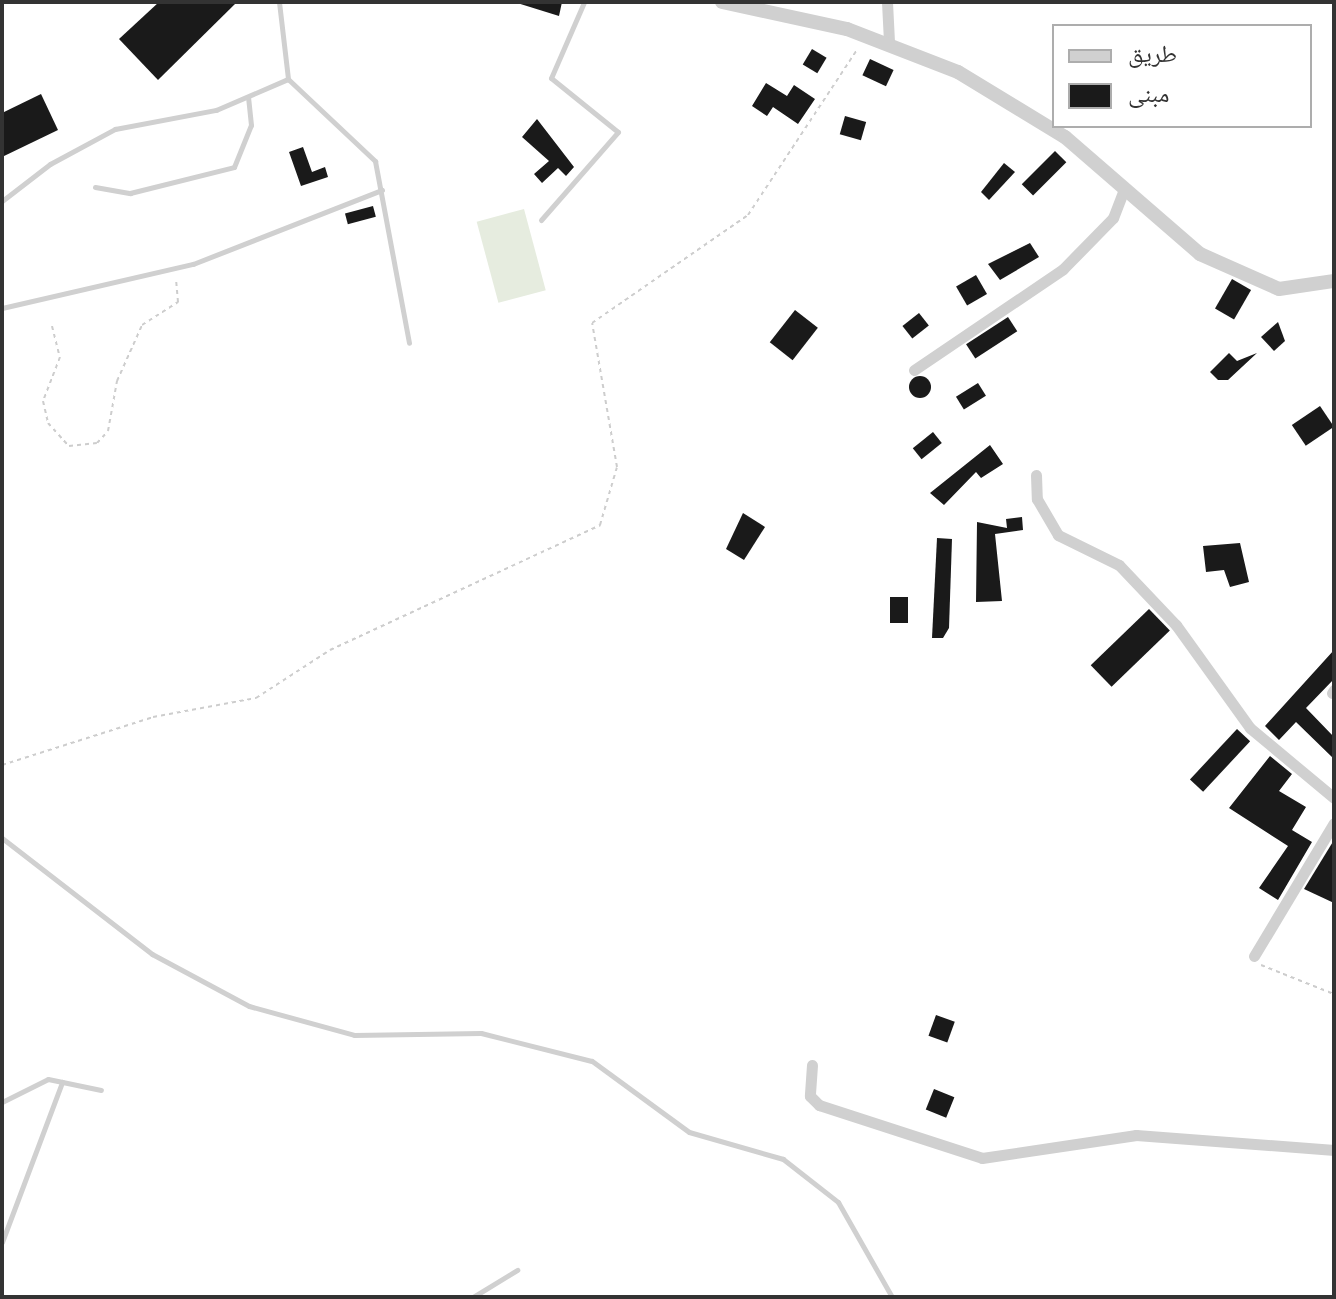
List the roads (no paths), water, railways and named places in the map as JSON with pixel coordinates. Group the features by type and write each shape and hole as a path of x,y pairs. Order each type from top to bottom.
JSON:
{"street":[{"path":"722,2 889,42 1018,105 1200,254 1255,282 1307,289 1334,281"},
{"path":"887,2 889,42"},
{"path":"914,370 1063,269 1113,218 1124,190"},
{"path":"1036,475 1037,499 1058,535 1119,565 1176,625 1250,728 1334,798"},
{"path":"1254,956 1334,823"},
{"path":"812,1065 810,1096 819,1105 982,1158 1136,1135 1334,1150"}],"lane":[{"path":"279,2 288,79 362,143 382,190 409,343"},
{"path":"541,220 618,132 551,78 584,2"},
{"path":"2,201 50,164 115,129 179,120 248,97 288,79"},
{"path":"95,187 130,193 234,167 251,125 248,97"},
{"path":"2,308 176,269 382,190"},
{"path":"2,838 152,954 249,1006 354,1035 481,1033 592,1061 680,1127 783,1159 838,1202 892,1297"},
{"path":"2,1102 35,1081 62,1082 101,1090"},
{"path":"2,1242 62,1082"},
{"path":"473,1297 517,1270"}]}
